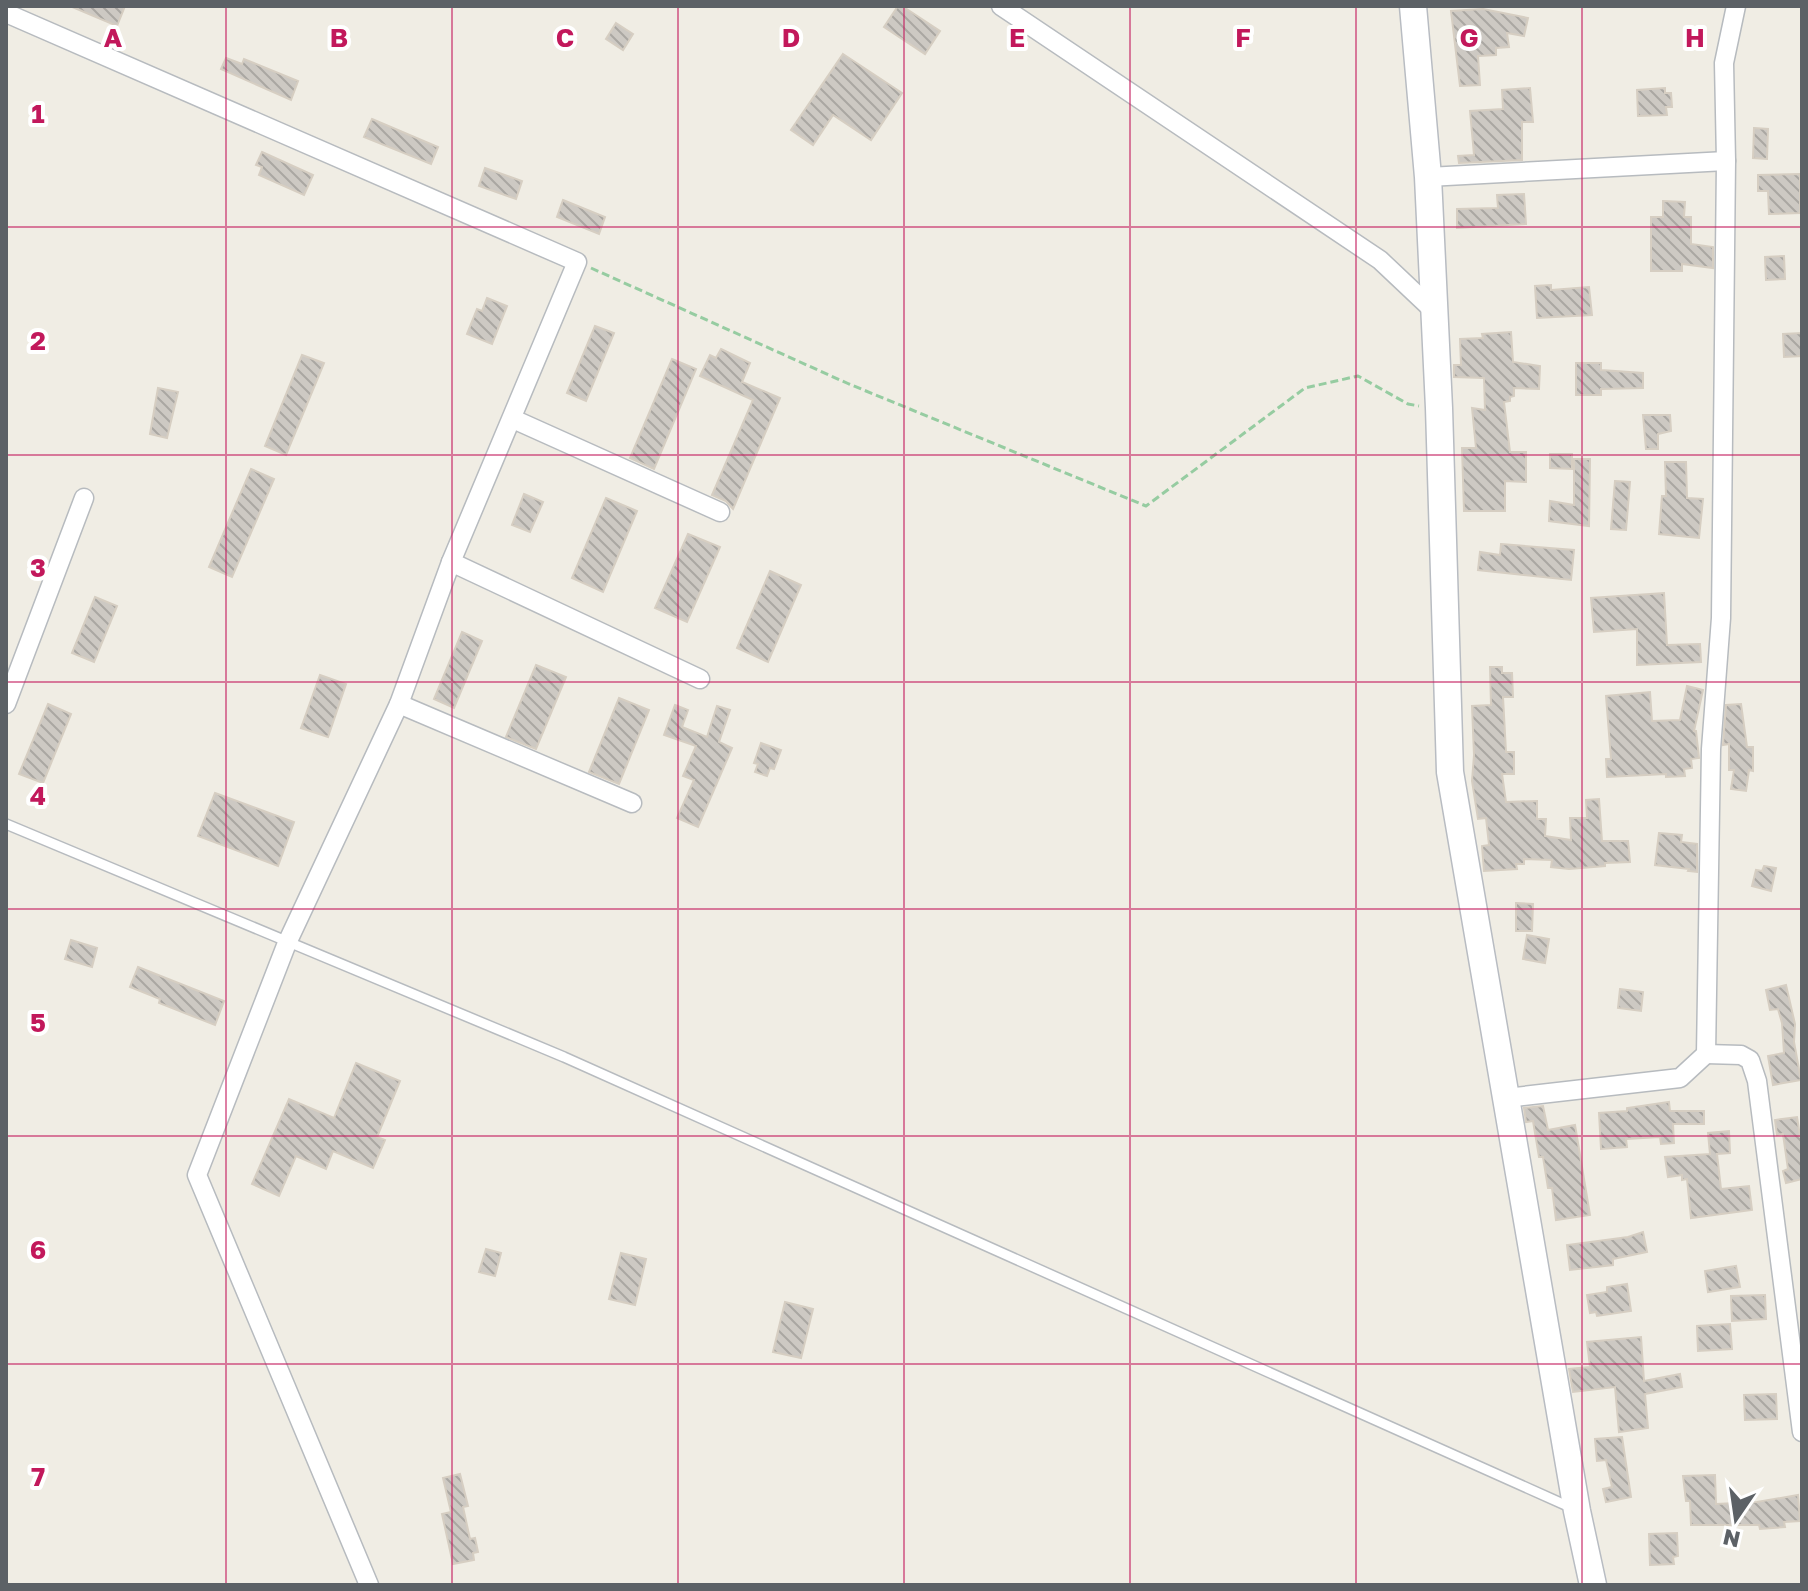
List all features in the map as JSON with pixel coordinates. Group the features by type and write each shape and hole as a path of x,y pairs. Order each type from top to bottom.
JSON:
{"main road":[{"path":"1413,6 1428,177 1439,408 1450,772 1577,1511 1593,1585"}],"street":[{"path":"1001,6 1380,260 1434,311"},
{"path":"1706,1054 1711,749 1721,618 1726,161 1724,63 1736,6"},
{"path":"6,13 577,262 451,562 399,704 287,943 197,1175 369,1585"},
{"path":"1428,177 1726,161"},
{"path":"513,419 720,512"},
{"path":"6,704 84,498"},
{"path":"451,562 700,679"},
{"path":"399,704 632,803"},
{"path":"1506,1098 1680,1078 1706,1054 1741,1055 1750,1060 1757,1081 1802,1432"}],"lane":[{"path":"6,824 564,1057 1577,1511"}],"path":[{"path":"577,262 849,384 1146,506 1305,388 1358,376 1408,404 1439,408"}],"building":[{"path":"70,6 125,6 117,26"},
{"path":"898,6 940,31 925,54 884,27"},
{"path":"1483,9 1528,18 1524,36 1507,33 1509,47 1496,48 1496,55 1478,56 1480,85 1460,86 1451,11"},
{"path":"616,23 633,34 623,50 606,39"},
{"path":"843,54 902,93 871,140 833,115 813,145 791,130"},
{"path":"226,58 242,64 244,59 298,81 291,100 221,69"},
{"path":"1530,88 1533,122 1522,122 1522,160 1459,163 1458,156 1474,155 1470,111 1503,109 1502,90"},
{"path":"1665,88 1665,93 1671,93 1672,107 1666,107 1667,115 1638,116 1637,90"},
{"path":"372,119 438,147 431,164 364,137"},
{"path":"1754,128 1768,129 1767,159 1753,158"},
{"path":"262,152 313,175 304,195 259,175 262,167 256,165"},
{"path":"485,168 522,181 516,199 479,186"},
{"path":"1800,174 1800,213 1769,214 1768,191 1758,191 1758,175"},
{"path":"1524,194 1526,224 1457,228 1457,209 1498,208 1497,195"},
{"path":"563,200 605,217 599,234 557,217"},
{"path":"1663,201 1685,202 1684,217 1691,217 1691,244 1713,247 1713,268 1682,264 1682,271 1651,271 1651,217 1663,217"},
{"path":"1784,256 1785,279 1766,280 1765,257"},
{"path":"1551,285 1551,290 1589,287 1592,315 1537,318 1535,286"},
{"path":"487,298 507,306 492,344 467,334 477,309 482,311"},
{"path":"595,326 614,333 586,401 567,393"},
{"path":"1511,332 1513,362 1540,366 1539,389 1514,388 1514,396 1504,402 1510,452 1526,452 1526,482 1505,481 1505,511 1464,511 1462,448 1476,448 1472,408 1485,410 1484,378 1454,377 1454,365 1461,365 1460,339"},
{"path":"1802,333 1802,356 1784,357 1783,334"},
{"path":"721,349 750,363 742,382 780,398 733,509 726,501 712,495 753,400 700,376 710,355 716,358"},
{"path":"302,355 324,363 286,455 265,446"},
{"path":"672,359 696,369 654,469 630,458"},
{"path":"1576,363 1601,363 1601,370 1643,373 1643,388 1601,389 1601,395 1576,395"},
{"path":"158,388 178,392 167,438 150,434"},
{"path":"1643,415 1670,415 1671,431 1658,434 1658,449 1646,449"},
{"path":"1550,454 1572,454 1572,469 1550,468"},
{"path":"1574,459 1590,459 1589,526 1549,521 1550,501 1574,505"},
{"path":"1665,462 1686,462 1687,498 1703,499 1699,538 1659,534 1662,496 1666,496"},
{"path":"251,469 274,479 232,577 209,567"},
{"path":"1615,481 1630,482 1626,530 1611,529"},
{"path":"524,494 543,502 530,532 512,525"},
{"path":"606,498 637,511 603,592 572,578"},
{"path":"688,534 720,547 687,622 655,608"},
{"path":"1501,544 1574,550 1571,580 1478,570 1480,552 1500,555"},
{"path":"770,571 801,585 768,662 737,648"},
{"path":"1664,593 1667,645 1700,644 1701,662 1637,665 1637,629 1594,632 1591,598"},
{"path":"95,597 117,606 94,662 72,653"},
{"path":"462,632 482,641 454,708 434,699"},
{"path":"536,665 566,677 536,749 506,737"},
{"path":"1490,667 1502,667 1502,673 1512,673 1513,697 1503,697 1506,752 1514,752 1514,774 1502,774 1506,802 1537,801 1537,819 1546,819 1545,836 1571,840 1570,818 1587,818 1586,800 1599,799 1602,841 1628,841 1630,862 1569,869 1551,867 1552,860 1524,859 1524,864 1516,864 1517,869 1484,871 1482,846 1489,845 1486,818 1478,819 1472,781 1472,706 1491,705"},
{"path":"320,675 346,684 328,737 301,728"},
{"path":"1687,686 1703,690 1694,731 1699,758 1691,759 1692,768 1684,769 1685,776 1607,777 1606,759 1611,759 1606,696 1650,692 1652,721 1680,720"},
{"path":"619,698 649,710 619,784 589,772"},
{"path":"48,704 71,714 43,783 19,774"},
{"path":"1741,704 1747,747 1753,747 1753,771 1749,770 1746,791 1731,789 1734,770 1729,770 1729,744 1723,745 1726,705"},
{"path":"675,705 688,710 682,727 707,737 717,706 730,710 719,742 732,748 698,827 677,818 694,780 683,776 696,746 664,735"},
{"path":"761,743 781,750 774,769 770,768 767,776 755,772 758,764 754,763"},
{"path":"215,793 294,822 278,866 198,836"},
{"path":"1659,833 1682,835 1681,842 1697,844 1697,872 1655,865"},
{"path":"1764,866 1776,868 1771,891 1752,886 1756,870 1762,871"},
{"path":"1516,903 1533,904 1532,931 1516,931"},
{"path":"1527,935 1549,939 1545,963 1523,959"},
{"path":"71,940 97,948 92,967 65,959"},
{"path":"138,967 224,1001 215,1025 159,1003 160,999 130,987"},
{"path":"1786,985 1795,1024 1794,1042 1801,1080 1773,1085 1768,1056 1784,1053 1782,1023 1778,1009 1770,1010 1766,990"},
{"path":"1620,989 1643,992 1641,1011 1618,1008"},
{"path":"356,1063 400,1081 377,1137 385,1140 373,1168 333,1151 326,1169 296,1156 279,1196 252,1184 289,1099 334,1118"},
{"path":"1669,1102 1670,1111 1704,1111 1704,1124 1673,1124 1674,1143 1661,1144 1660,1137 1626,1139 1627,1147 1601,1149 1599,1113"},
{"path":"1543,1106 1548,1130 1575,1125 1590,1215 1556,1220 1552,1188 1548,1188 1543,1157 1539,1157 1533,1121 1526,1122 1524,1108"},
{"path":"1797,1117 1802,1135 1802,1179 1786,1183 1783,1171 1788,1169 1783,1134 1777,1135 1775,1120"},
{"path":"1729,1131 1730,1153 1717,1154 1721,1189 1749,1186 1752,1210 1691,1218 1687,1179 1682,1180 1682,1175 1668,1177 1665,1157 1710,1154 1708,1133"},
{"path":"1643,1232 1647,1252 1613,1259 1613,1265 1570,1270 1567,1245"},
{"path":"486,1249 501,1253 495,1276 479,1272"},
{"path":"621,1253 646,1259 635,1305 609,1299"},
{"path":"1736,1266 1740,1287 1708,1292 1705,1271"},
{"path":"1627,1284 1631,1311 1597,1316 1596,1312 1590,1313 1587,1295 1607,1292 1607,1287"},
{"path":"1765,1295 1766,1319 1732,1321 1731,1296"},
{"path":"785,1302 813,1309 801,1358 773,1352"},
{"path":"1730,1324 1732,1349 1698,1351 1697,1326"},
{"path":"1641,1337 1644,1381 1680,1374 1682,1387 1645,1394 1648,1428 1619,1432 1615,1387 1573,1392 1569,1369 1590,1367 1587,1342"},
{"path":"1776,1394 1777,1419 1745,1420 1744,1395"},
{"path":"1622,1437 1631,1497 1606,1502 1603,1489 1612,1487 1606,1460 1597,1461 1595,1439"},
{"path":"460,1474 468,1506 463,1507 470,1539 475,1538 478,1552 473,1553 474,1560 453,1564 442,1514 451,1512 443,1478"},
{"path":"1715,1475 1716,1504 1757,1502 1798,1495 1800,1521 1784,1522 1785,1527 1760,1529 1759,1525 1691,1525 1690,1501 1686,1501 1683,1476"},
{"path":"1677,1533 1678,1556 1673,1557 1674,1564 1650,1565 1649,1534"}]}
